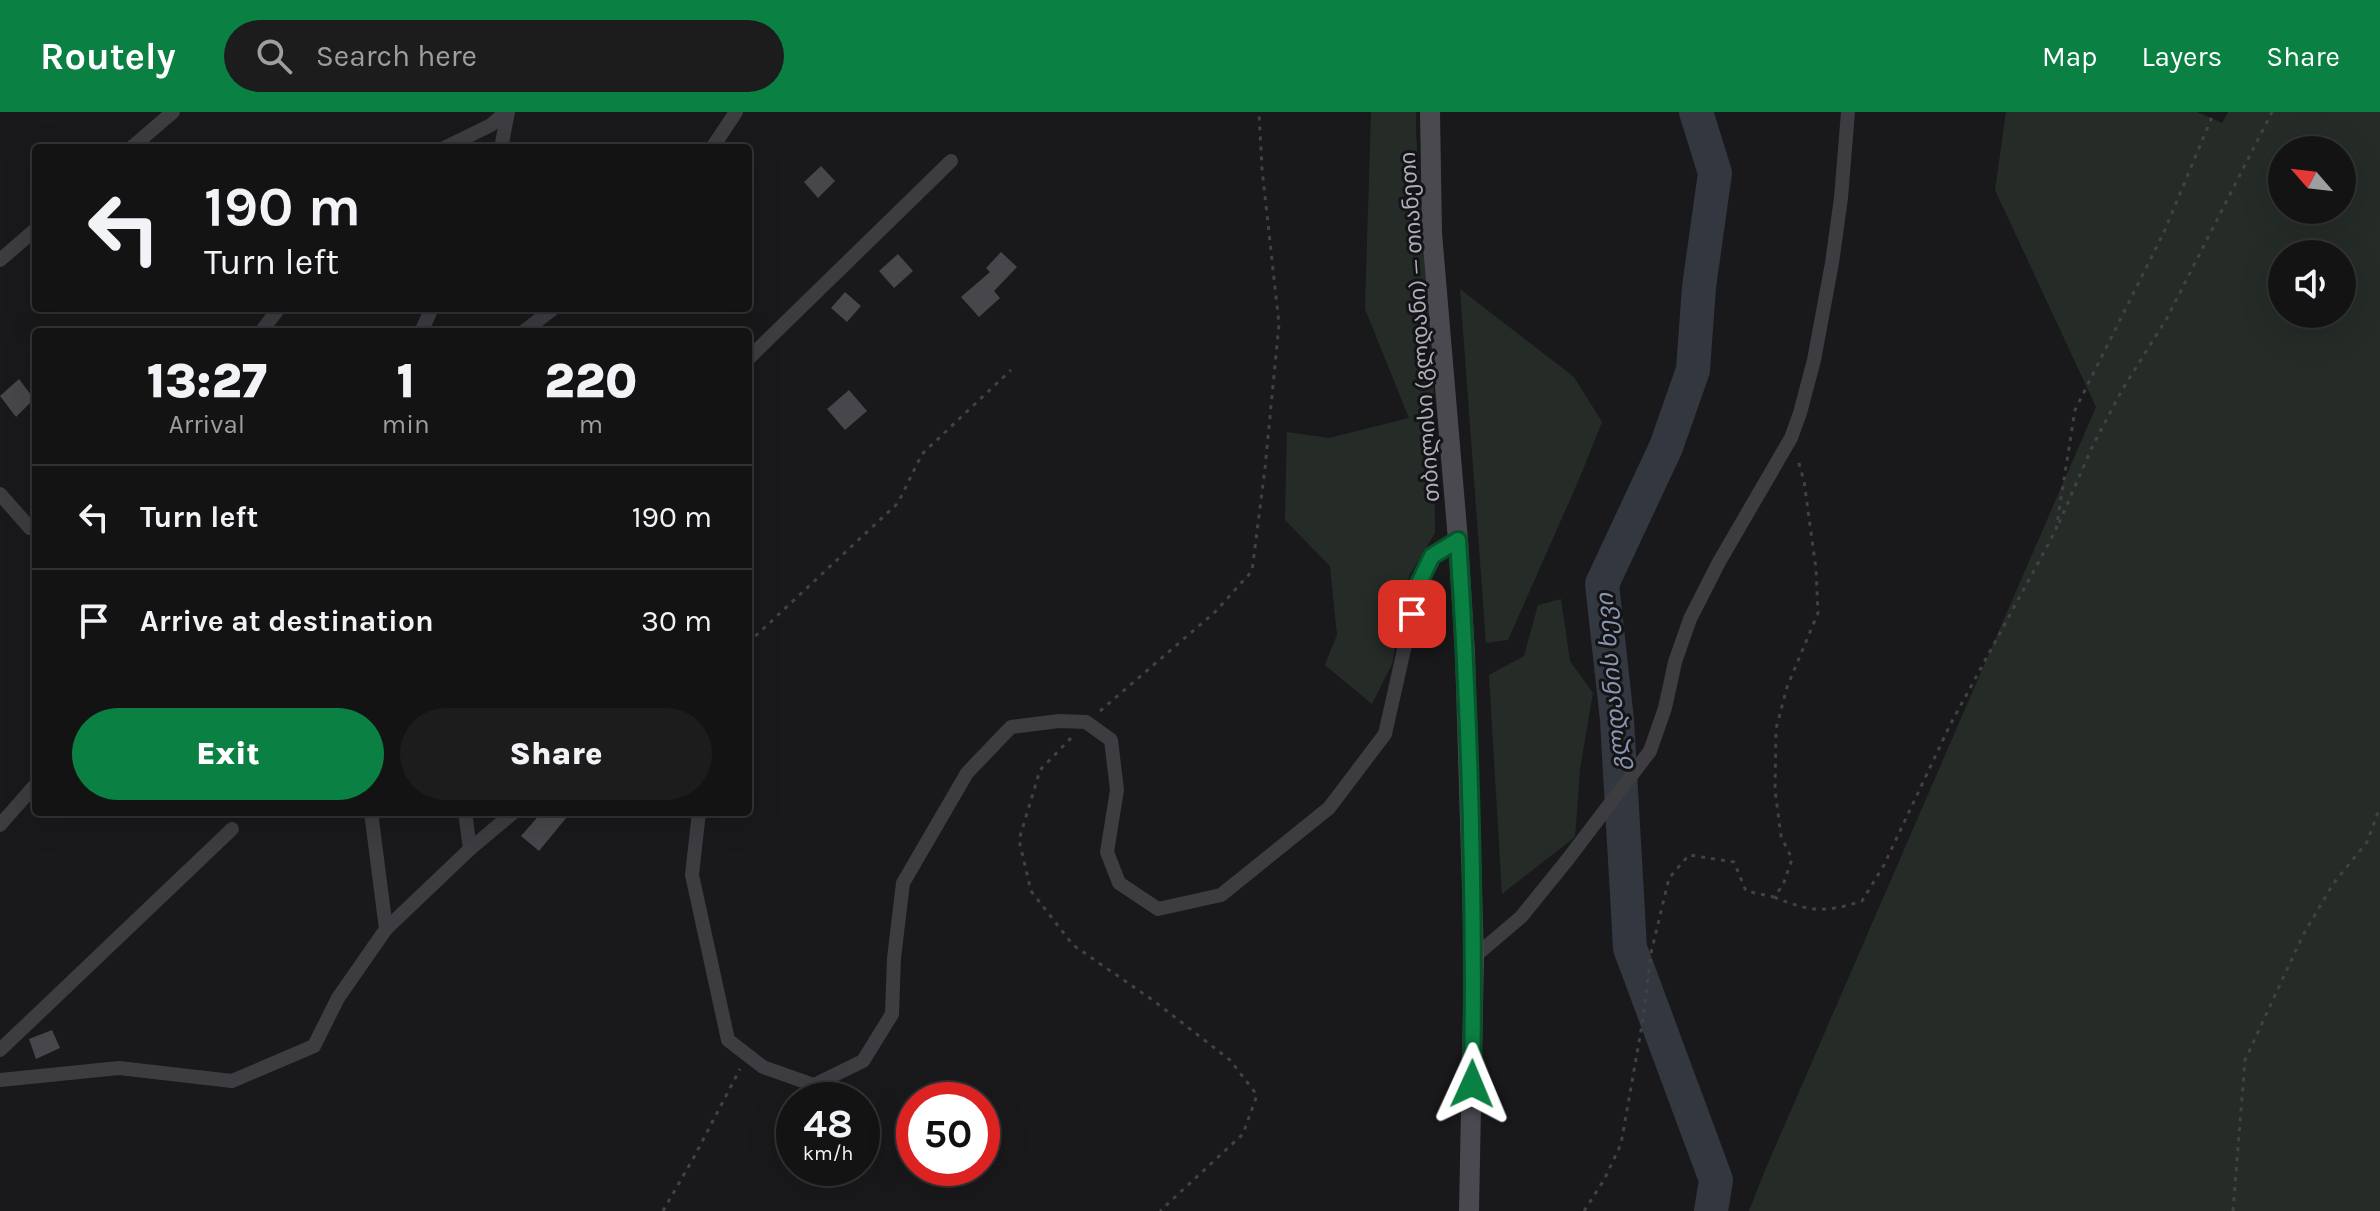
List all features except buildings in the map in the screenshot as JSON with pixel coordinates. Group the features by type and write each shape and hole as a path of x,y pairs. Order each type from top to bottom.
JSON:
{"main road":[{"name":"თბილისი (გლდანი) — თიანეთი","path":"1430,112 1432,233 1458,540 1465,668 1474,957 1469,1211"}],"street":[{"path":"136,144 173,112"},
{"path":"452,144 491,125 507,112"},
{"path":"502,144 507,112"},
{"path":"715,144 736,112"},
{"path":"1474,957 1521,917 1650,751 1690,619 1719,562 1791,438 1814,360 1829,278 1841,198 1848,112"},
{"path":"752,355 951,161"},
{"path":"0,260 32,232"},
{"path":"528,328 549,312"},
{"path":"0,494 30,528"},
{"path":"699,816 692,875 728,1040 763,1067 814,1085 863,1061 892,1014 894,958 903,883 967,773 1011,727 1059,721 1086,722 1111,740 1117,790 1107,852 1119,883 1158,909 1221,895 1329,808 1385,734 1419,583 1432,556 1458,540"},
{"path":"0,825 32,789"},
{"path":"372,816 386,929"},
{"path":"466,816 470,849"},
{"path":"0,1080 119,1068 232,1081 314,1046 338,998 386,929 509,816"},
{"path":"0,1050 232,829"}],"path":[{"path":"1160,1211 1243,1134 1257,1095 1230,1060 1154,1001 1073,945 1031,891 1019,840 1040,770 1086,722 1215,612 1252,571 1279,324 1259,112"},
{"path":"2056,530 2075,410 2164,232 2214,112"},
{"path":"1584,1211 1604,1180 1621,1144 1651,953 1669,878 1689,855 1734,862 1746,891 1774,897 1801,909 1835,910 1862,901 1884,865 1950,725 2056,530 2093,445 2122,390 2167,318 2272,112"},
{"path":"752,639 898,503 922,454 1011,370"},
{"path":"1774,897 1783,885 1792,859 1781,836 1775,790 1776,729 1787,687 1818,613 1816,569 1804,481 1791,438"},
{"path":"2233,1211 2245,1060 2303,935 2333,884 2367,842 2380,807"},
{"path":"663,1211 747,1055"}],"shaded area":[{"path":"1371,112 1416,112 1434,397 1435,533 1409,576 1392,664 1372,704 1325,665 1337,635 1330,566 1285,520 1287,432 1329,438 1409,418 1365,309"},
{"path":"2006,112 2197,112 2222,123 2228,112 2380,112 2380,1211 1749,1211 1766,1168 2096,407 1995,190"},
{"path":"1460,289 1574,377 1602,422 1508,640 1486,643"},
{"path":"1561,599 1570,661 1593,693 1580,769 1575,837 1502,894 1489,675 1524,656 1538,605"}],"waterway":[{"name":"გლდანის ხევი","path":"1696,112 1715,173 1699,287 1693,370 1666,447 1602,584 1617,720 1630,948 1716,1180 1711,1211"}],"route":[{"path":"1412,614 1419,583 1432,556 1458,540 1473,896 1472,1084"}]}
